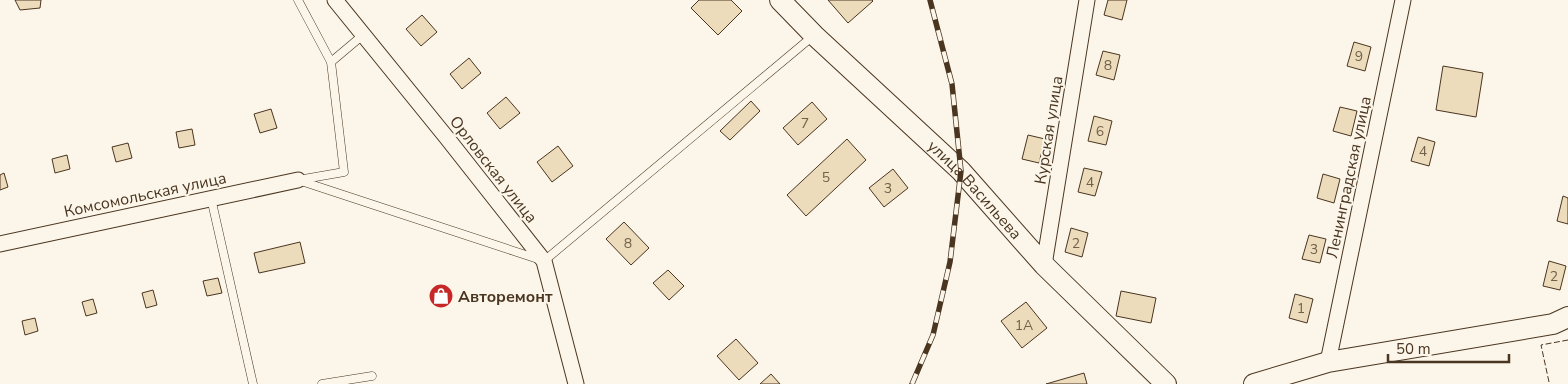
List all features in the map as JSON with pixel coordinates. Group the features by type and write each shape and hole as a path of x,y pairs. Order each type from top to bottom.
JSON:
{"street":[{"name":"Орловская улица","path":"335,0 454,145 544,261 576,384"},
{"name":"улица Васильева","path":"780,0 814,35 961,171 1044,265 1166,384"},
{"name":"Курская улица","path":"1044,265 1087,0"},
{"name":"Ленинградская улица","path":"1328,362 1403,0"},
{"name":"Комсомольская улица","path":"0,244 298,180"},
{"path":"1254,384 1328,362 1553,324 1568,317"}],"lane":[{"path":"298,0 331,62 344,172 298,180"},
{"path":"331,62 363,35"},
{"path":"298,180 544,261 814,35"},
{"path":"211,198 253,384"},
{"path":"322,384 372,376"}],"building":[{"path":"15,0 41,0 40,8 20,10"},
{"path":"699,0 731,0 742,11 718,35 691,8"},
{"path":"828,0 872,0 873,1 848,23"},
{"path":"1108,0 1127,0 1122,20 1104,15"},
{"path":"422,15 437,32 421,46 406,29"},
{"path":"1354,42 1371,47 1365,71 1347,66"},
{"path":"1103,51 1120,55 1114,80 1096,75"},
{"path":"469,58 481,73 462,89 450,74"},
{"path":"1443,66 1483,73 1476,117 1436,110"},
{"path":"506,97 520,113 500,129 487,113"},
{"path":"751,101 760,111 730,140 720,131"},
{"path":"812,102 827,119 798,145 783,128"},
{"path":"1340,107 1357,111 1351,136 1333,131"},
{"path":"271,109 277,128 260,133 254,114"},
{"path":"1094,116 1112,121 1106,145 1088,141"},
{"path":"192,129 195,145 179,148 176,132"},
{"path":"1028,135 1045,139 1039,163 1022,159"},
{"path":"1418,137 1435,142 1429,166 1411,161"},
{"path":"847,139 866,160 806,216 787,195"},
{"path":"128,143 132,158 116,162 112,147"},
{"path":"558,146 573,166 552,182 537,162"},
{"path":"67,155 70,169 55,173 52,159"},
{"path":"1084,168 1102,172 1095,196 1078,192"},
{"path":"893,169 908,188 884,207 869,188"},
{"path":"4,173 8,187 0,190 0,175"},
{"path":"1323,174 1340,179 1334,203 1317,198"},
{"path":"1563,196 1568,198 1568,224 1557,221"},
{"path":"624,222 649,248 631,265 606,239"},
{"path":"1071,228 1088,233 1082,257 1065,252"},
{"path":"1309,235 1326,239 1320,263 1302,259"},
{"path":"300,242 305,263 259,273 254,253"},
{"path":"1549,261 1566,266 1560,290 1543,286"},
{"path":"668,270 684,286 669,300 653,283"},
{"path":"218,278 222,293 207,296 203,281"},
{"path":"153,290 157,305 146,308 142,293"},
{"path":"1121,291 1156,298 1151,323 1116,316"},
{"path":"1295,294 1313,299 1307,323 1289,318"},
{"path":"93,299 97,313 86,316 82,302"},
{"path":"1026,302 1047,328 1022,348 1001,321"},
{"path":"35,318 38,331 25,335 22,321"},
{"path":"736,339 758,363 739,380 717,356"},
{"path":"1084,373 1087,384 1046,384"},
{"path":"771,374 780,384 760,384"}],"railway":[{"path":"912,384 933,335 950,262 961,171 952,84 930,0"}],"fence":[{"path":"1549,382 1541,345 1568,340"}],"place":[{"name":"Авторемонт","path":"441,296"}]}
